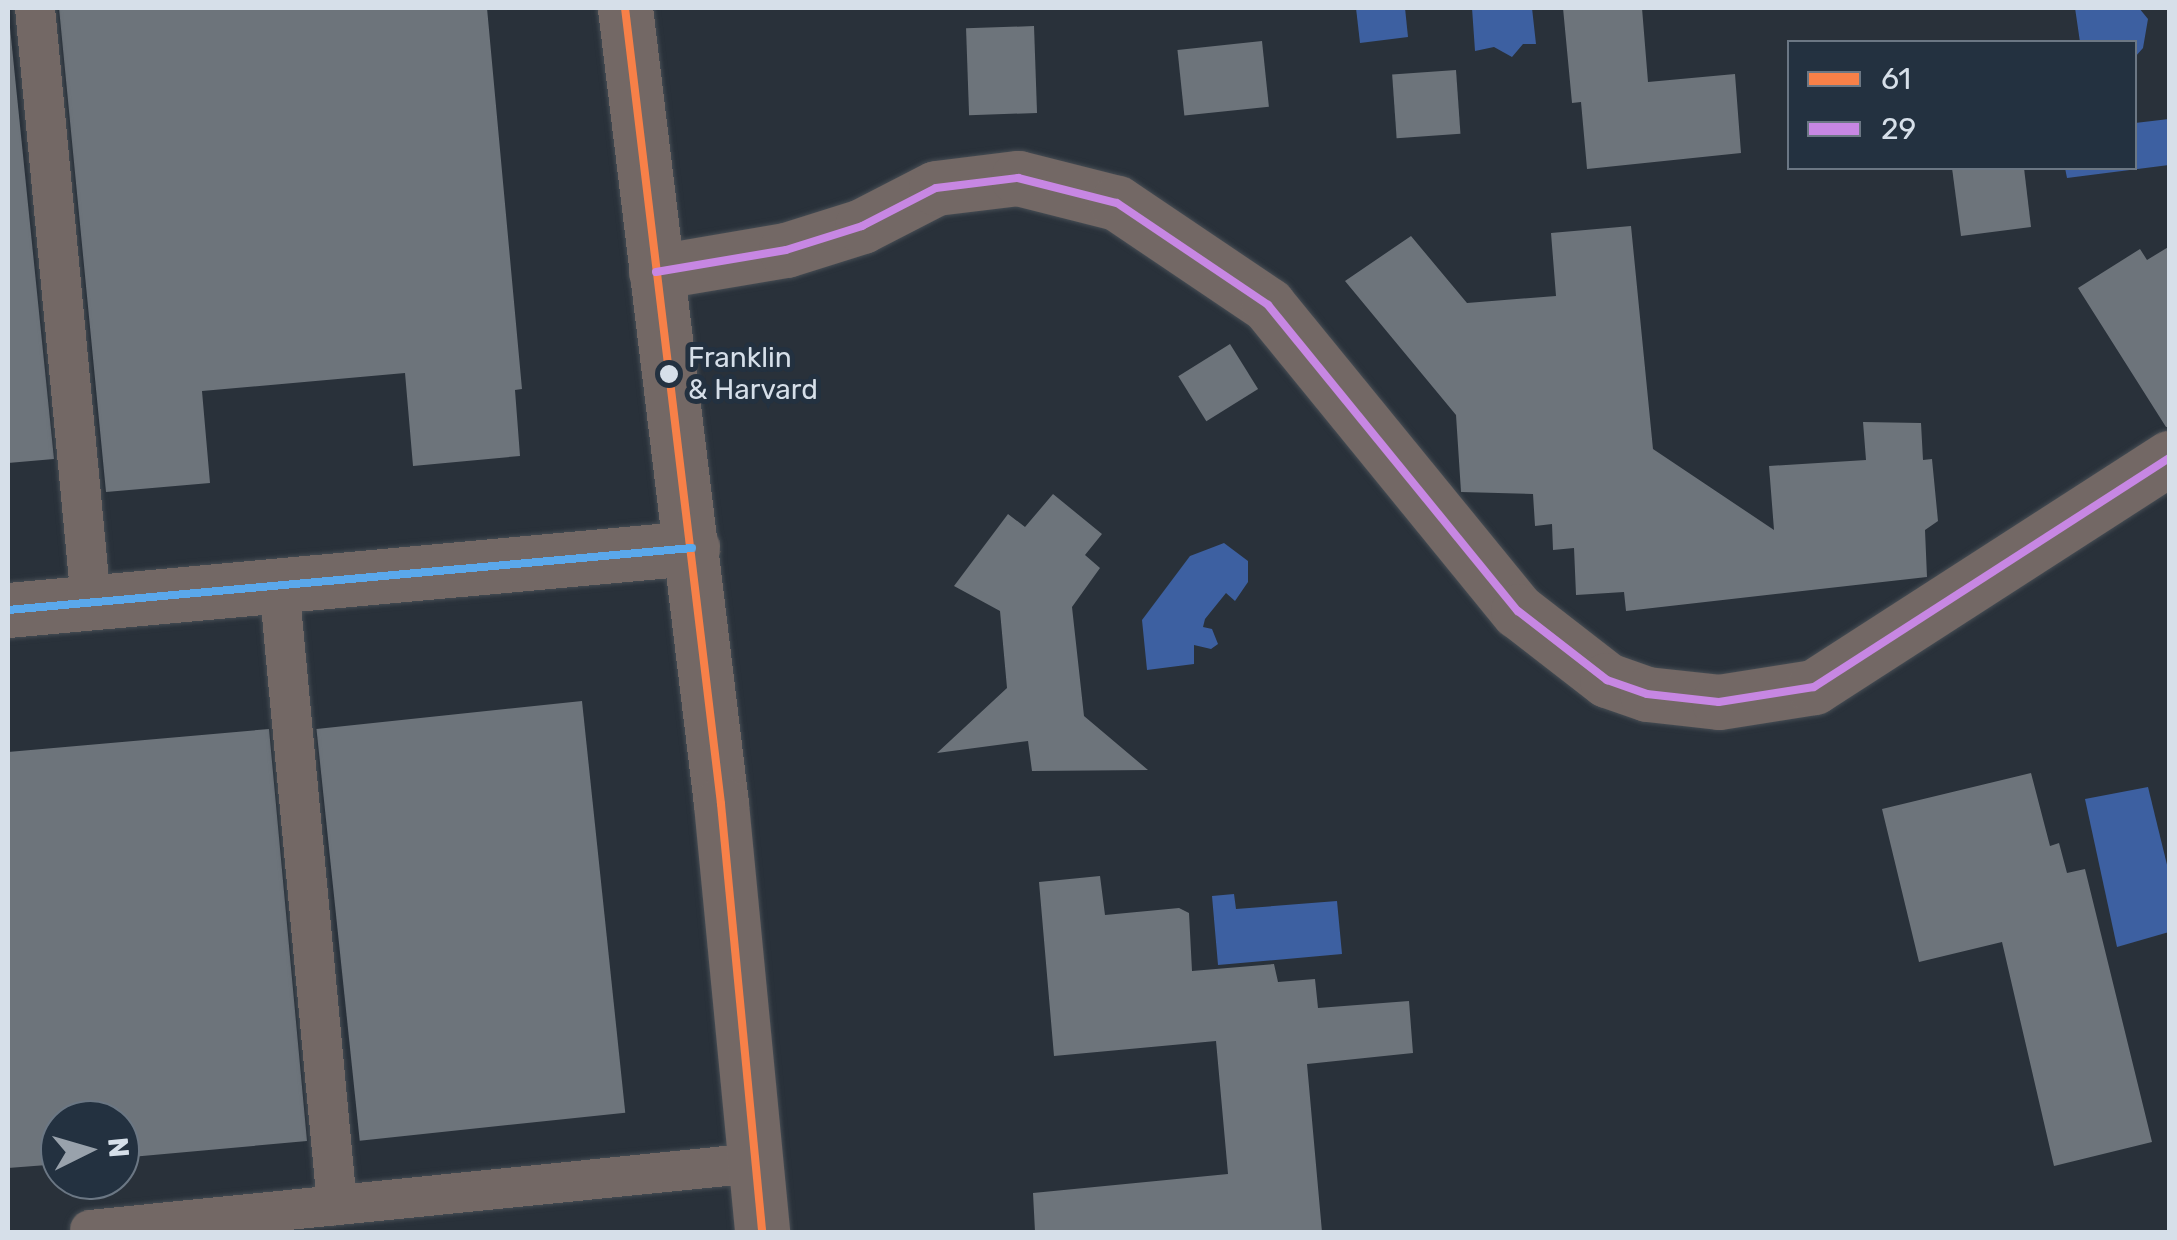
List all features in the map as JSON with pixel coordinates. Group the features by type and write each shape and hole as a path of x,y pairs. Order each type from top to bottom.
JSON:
{"street":[{"path":"625,8 692,548 762,1232"},
{"path":"656,272 786,250 862,226 936,188 1018,178 1117,203 1268,305 1518,611 1607,680 1665,696 1719,702 1814,687 2170,458"},
{"path":"8,610 692,548"}],"lane":[{"path":"35,8 91,602"},
{"path":"280,584 337,1206"},
{"path":"90,1230 755,1163"}],"water":[{"path":"1356,8 1405,8 1408,37 1360,43"},
{"path":"1472,8 1532,8 1536,44 1523,44 1512,57 1494,47 1475,51"},
{"path":"2075,8 2139,8 2148,19 2143,48 2137,55 2137,40 2080,40"},
{"path":"2169,119 2169,165 2137,169 2137,123"},
{"path":"2065,170 2130,170 2067,178"},
{"path":"1224,543 1248,561 1248,582 1235,601 1226,593 1205,619 1203,627 1212,629 1218,644 1211,649 1194,645 1194,664 1147,670 1142,620 1190,556"},
{"path":"2148,787 2169,873 2169,932 2117,947 2085,799"},
{"path":"1234,894 1236,909 1337,901 1342,954 1218,965 1212,896"}],"building":[{"path":"8,8 54,459 8,463"},
{"path":"59,8 487,8 522,389 515,390 520,456 413,466 405,373 202,391 210,483 106,492"},
{"path":"1563,8 1642,8 1648,82 1735,74 1741,153 1587,169 1581,102 1572,103"},
{"path":"1034,26 1037,113 969,115 966,28"},
{"path":"1262,41 1269,107 1184,116 1177,50"},
{"path":"1456,70 1460,134 1397,138 1392,74"},
{"path":"1952,170 2024,170 2031,227 1961,236"},
{"path":"1631,226 1653,449 1774,530 1769,466 1866,460 1863,422 1921,423 1923,460 1932,459 1938,521 1925,530 1927,577 1626,611 1624,592 1576,595 1574,548 1553,550 1552,524 1535,526 1533,494 1461,492 1456,415 1345,281 1411,236 1467,303 1556,296 1551,233"},
{"path":"2170,246 2170,427 2166,427 2078,288 2140,249 2147,260"},
{"path":"1230,344 1258,389 1206,421 1178,376"},
{"path":"1053,494 1102,534 1085,555 1100,568 1072,607 1084,716 1148,770 1032,771 1028,741 937,753 1007,688 1000,611 954,586 1008,514 1025,527"},
{"path":"582,701 625,1113 360,1141 316,729"},
{"path":"269,729 307,1141 140,1156 140,1100 40,1100 40,1166 8,1168 8,752"},
{"path":"2031,773 2050,846 2059,843 2067,873 2085,869 2152,1142 2054,1166 2002,942 1919,962 1882,809"},
{"path":"1100,876 1105,915 1179,908 1189,913 1192,971 1274,964 1278,982 1315,979 1318,1008 1409,1001 1413,1053 1307,1064 1322,1232 1035,1232 1033,1193 1228,1174 1216,1041 1054,1056 1039,882"}],"transit line":[{"name":"61","path":"625,8 721,804 762,1232"},
{"name":"29","path":"656,272 786,250 862,226 936,188 1018,178 1117,203 1268,305 1518,611 1607,680 1647,694 1719,702 1814,687 2170,458"},
{"path":"8,610 692,548"}],"place":[{"name":"Franklin & Harvard","path":"669,374"}]}
